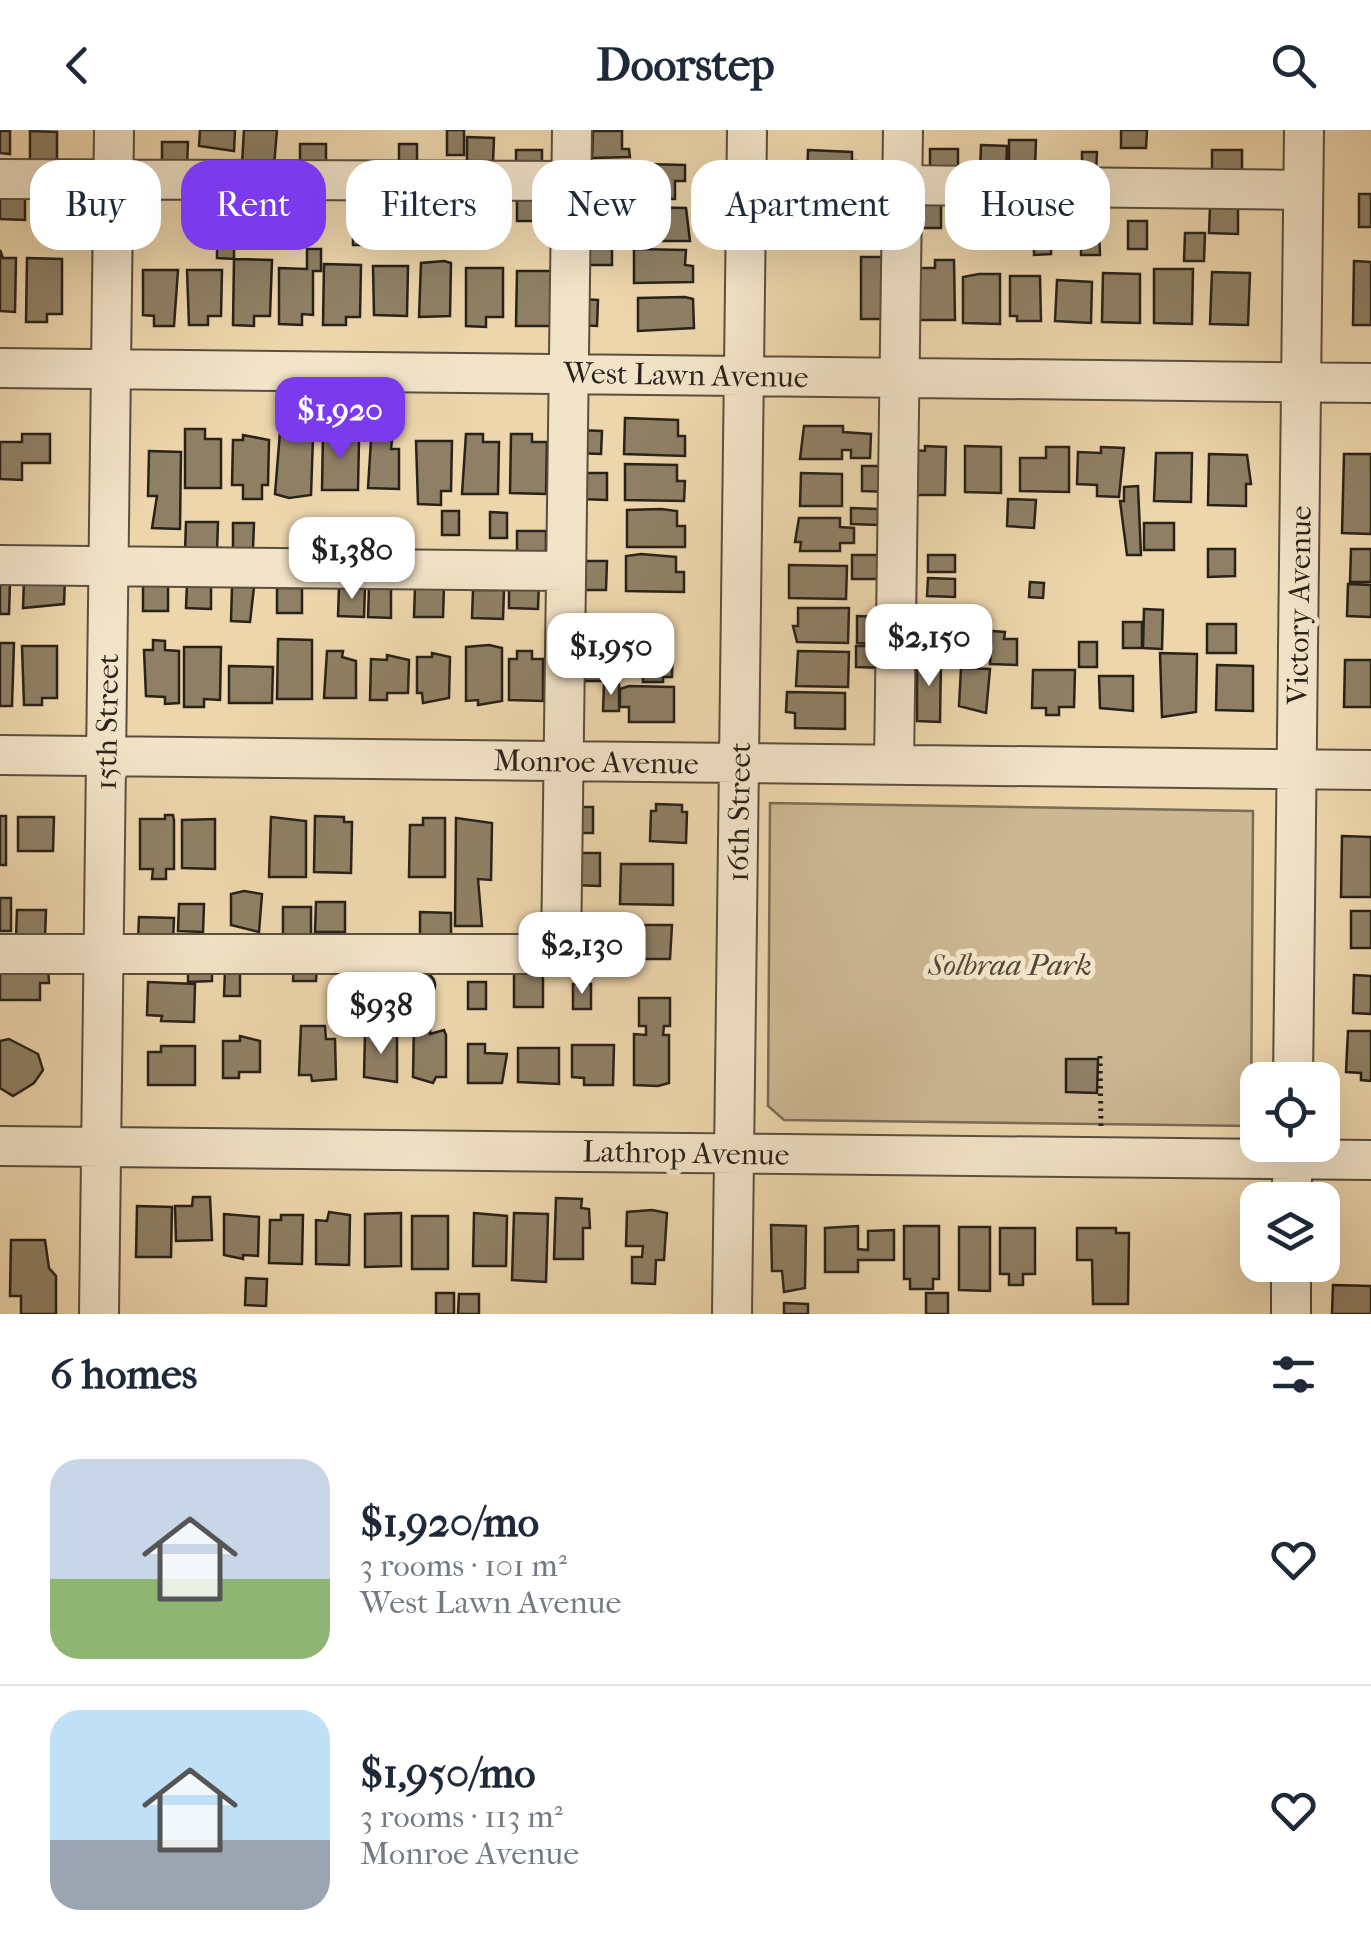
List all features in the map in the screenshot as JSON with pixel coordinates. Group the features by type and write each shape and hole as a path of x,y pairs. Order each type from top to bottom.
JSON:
{"street":[{"name":"15th Street","path":"114,130 114,160"},
{"path":"571,160 572,130"},
{"name":"16th Street","path":"732,1314 747,130"},
{"path":"902,160 903,130"},
{"name":"Victory Avenue","path":"1293,1062 1304,130"},
{"path":"0,179 30,179"},
{"path":"161,179 532,181"},
{"path":"925,185 1303,190"},
{"name":"15th Street","path":"99,1314 113,250"},
{"path":"0,954 562,954 560,762 570,250"},
{"path":"894,765 901,250"},
{"name":"West Lawn Avenue","path":"0,368 1371,383"},
{"path":"0,565 564,571"},
{"name":"Monroe Avenue","path":"0,755 1371,770"},
{"name":"Lathrop Avenue","path":"0,1146 735,1153 1240,1152"},
{"name":"Lathrop Avenue","path":"1340,1157 1371,1160"},
{"path":"1291,1282 1291,1314"}],"path":[{"path":"1100,1056 1101,1126"}],"green space":[{"name":"Solbraa Park","path":"770,803 1253,811 1251,1062 1240,1062 1240,1126 784,1120 768,1106"}],"building":[{"path":"200,130 235,130 234,151 199,146"},
{"path":"244,130 277,130 274,160 242,160"},
{"path":"447,130 464,130 464,155 447,155"},
{"path":"1121,130 1147,130 1146,148 1121,148"},
{"path":"0,131 10,131 10,154 0,153"},
{"path":"30,131 57,132 57,160 30,160"},
{"path":"593,131 622,131 622,149 629,149 630,157 592,158"},
{"path":"467,137 494,138 493,160 467,160"},
{"path":"1009,140 1036,140 1035,160 1009,160"},
{"path":"162,142 188,142 187,160 181,160 181,166 162,166"},
{"path":"300,144 326,144 326,160 300,160"},
{"path":"399,144 417,144 417,160 399,160"},
{"path":"981,145 1007,146 1006,160 980,160"},
{"path":"930,149 958,149 958,160 945,160 945,180 930,180"},
{"path":"516,150 542,150 542,160 532,160 532,168 516,168"},
{"path":"808,150 852,152 852,160 808,160"},
{"path":"1212,150 1242,150 1242,183 1212,182"},
{"path":"1082,152 1097,152 1097,160 1082,160"},
{"path":"671,165 685,165 685,181 675,181 675,199 671,199"},
{"path":"0,190 25,191 25,220 0,219"},
{"path":"1359,194 1371,194 1371,227 1359,227"},
{"path":"517,195 532,195 532,221 517,221"},
{"path":"925,200 941,201 941,228 925,228"},
{"path":"1210,207 1238,207 1238,234 1209,233"},
{"path":"671,208 686,208 690,241 671,241"},
{"path":"1128,221 1147,221 1147,249 1128,249"},
{"path":"1185,233 1205,233 1204,261 1184,261"},
{"path":"0,250 3,258 16,258 15,312 0,311"},
{"path":"217,250 234,250 234,259 217,258"},
{"path":"307,250 321,250 321,271 313,271 313,315 302,314 302,325 279,324 279,268 307,269"},
{"path":"585,250 612,250 612,265 585,265"},
{"path":"634,250 686,250 685,265 693,266 693,282 634,283"},
{"path":"1034,250 1051,250 1051,254 1034,255"},
{"path":"1081,250 1100,250 1100,255 1081,255"},
{"path":"861,257 894,257 894,319 861,319"},
{"path":"27,258 62,259 62,314 47,314 47,322 26,322"},
{"path":"234,259 272,260 270,316 254,316 254,326 233,325"},
{"path":"935,260 954,260 955,320 919,320 919,268 935,268"},
{"path":"1354,261 1371,262 1371,325 1353,325"},
{"path":"421,263 451,263 450,316 419,317"},
{"path":"324,264 361,265 360,317 346,317 346,325 323,325"},
{"path":"373,266 408,266 407,316 374,315"},
{"path":"466,268 503,268 503,317 486,317 486,327 466,326"},
{"path":"1154,269 1193,269 1192,324 1154,323"},
{"path":"143,270 178,270 174,326 154,326 154,316 143,315"},
{"path":"187,270 222,270 221,316 208,316 208,325 189,325"},
{"path":"517,271 552,271 552,326 516,326"},
{"path":"1212,272 1250,273 1248,325 1210,324"},
{"path":"1103,273 1140,274 1140,323 1102,322"},
{"path":"1000,274 1000,324 963,323 963,277"},
{"path":"1010,276 1040,276 1041,321 1017,321 1017,316 1010,316"},
{"path":"1057,280 1092,282 1091,323 1055,321"},
{"path":"638,298 693,299 694,328 638,331"},
{"path":"579,299 598,300 597,326 578,325"},
{"path":"625,418 678,420 678,436 685,436 685,456 624,454"},
{"path":"804,426 843,426 843,432 871,434 870,458 851,458 851,450 842,450 842,459 800,459"},
{"path":"185,429 205,429 205,439 221,439 221,488 185,488"},
{"path":"577,430 602,431 601,454 577,453"},
{"path":"323,431 343,432 343,440 359,440 358,490 322,490"},
{"path":"280,432 313,437 311,495 289,498 275,494"},
{"path":"22,434 50,434 50,463 22,463 22,480 0,479 0,442 22,442"},
{"path":"466,434 483,434 483,442 499,442 498,494 462,494"},
{"path":"511,434 532,434 532,442 547,442 546,494 510,493"},
{"path":"243,435 269,440 268,485 262,485 262,499 243,499 243,485 232,485 233,440 243,440"},
{"path":"371,440 392,440 391,449 399,449 399,489 368,488"},
{"path":"416,441 452,441 451,491 441,491 441,505 418,504"},
{"path":"925,446 946,447 945,495 912,495 913,450 925,451"},
{"path":"965,446 1001,447 1001,493 965,492"},
{"path":"1046,447 1069,447 1069,492 1020,491 1020,458 1046,458"},
{"path":"1101,447 1124,448 1119,497 1097,496 1097,485 1077,484 1078,452 1101,453"},
{"path":"149,451 181,452 180,529 152,528 157,496 148,496"},
{"path":"1156,453 1192,453 1191,502 1154,501"},
{"path":"1209,454 1247,455 1251,484 1246,484 1246,506 1208,505"},
{"path":"1344,454 1371,454 1371,534 1342,533"},
{"path":"625,464 677,465 677,481 685,481 684,501 625,500"},
{"path":"862,466 889,466 889,492 862,491"},
{"path":"582,473 607,473 607,500 581,499"},
{"path":"801,473 842,474 842,506 800,506"},
{"path":"1138,486 1141,555 1127,555 1120,501 1124,501 1124,487"},
{"path":"1008,499 1036,500 1034,528 1007,526"},
{"path":"851,508 878,509 878,525 851,524"},
{"path":"627,510 677,511 677,526 685,526 685,547 627,547"},
{"path":"442,511 459,511 459,535 442,535"},
{"path":"490,512 507,513 507,538 490,538"},
{"path":"799,518 840,518 840,527 854,528 854,543 840,543 840,551 800,551 801,542 795,542"},
{"path":"370,519 397,520 396,548 369,546"},
{"path":"186,522 218,522 217,551 185,551"},
{"path":"233,523 254,523 253,549 233,549"},
{"path":"297,523 320,523 320,549 296,549"},
{"path":"340,523 367,524 367,549 340,548"},
{"path":"1144,523 1174,523 1174,550 1144,550"},
{"path":"517,531 546,531 546,557 517,557"},
{"path":"1208,549 1235,549 1235,576 1208,577"},
{"path":"1351,549 1371,549 1371,582 1350,582"},
{"path":"852,555 884,555 884,579 852,579"},
{"path":"928,555 955,555 955,572 928,572"},
{"path":"626,556 676,557 676,572 684,572 684,592 626,591"},
{"path":"581,561 607,561 606,590 580,590"},
{"path":"789,565 847,566 846,599 789,598"},
{"path":"65,578 64,604 23,608 24,579"},
{"path":"928,578 955,579 955,597 927,596"},
{"path":"509,580 539,580 538,609 509,608"},
{"path":"187,582 211,582 211,609 186,608"},
{"path":"1030,582 1044,583 1043,598 1029,597"},
{"path":"0,583 10,583 9,614 0,614"},
{"path":"1348,584 1371,585 1371,617 1347,616"},
{"path":"143,585 168,585 168,611 143,611"},
{"path":"415,586 444,587 443,617 414,617"},
{"path":"232,587 254,587 250,622 231,621"},
{"path":"369,587 391,588 391,618 368,617"},
{"path":"277,588 302,588 302,613 277,613"},
{"path":"339,588 365,588 364,617 338,616"},
{"path":"473,590 504,590 503,619 472,618"},
{"path":"798,608 849,608 848,643 797,642 793,626 798,626"},
{"path":"1144,609 1163,610 1162,649 1143,648"},
{"path":"857,616 883,617 883,644 857,643"},
{"path":"1123,622 1142,622 1142,648 1123,648"},
{"path":"1207,624 1236,624 1236,653 1207,653"},
{"path":"992,631 1005,632 1004,639 1017,639 1017,665 990,664"},
{"path":"643,633 673,633 672,677 663,677 663,682 643,682"},
{"path":"278,639 312,640 312,699 277,699"},
{"path":"153,640 165,641 165,650 179,651 179,703 165,704 165,697 146,696 144,650 153,650"},
{"path":"1079,642 1097,642 1097,667 1079,667"},
{"path":"0,643 14,643 12,706 0,706"},
{"path":"22,646 57,646 57,698 42,698 42,705 24,705"},
{"path":"856,646 885,646 885,668 856,667"},
{"path":"184,647 221,647 220,700 204,699 204,707 184,707"},
{"path":"466,647 502,648 502,701 478,705 478,700 466,701"},
{"path":"327,651 343,651 342,657 356,661 356,698 324,698"},
{"path":"517,651 532,651 532,659 543,659 543,701 509,700 509,659 517,659"},
{"path":"798,651 849,652 848,687 796,686"},
{"path":"583,652 606,652 606,681 582,681"},
{"path":"432,653 450,657 449,698 423,703 422,693 417,693 417,657 432,657"},
{"path":"1160,653 1197,654 1196,712 1162,717"},
{"path":"387,655 409,660 408,693 387,693 387,700 370,700 371,659 387,660"},
{"path":"917,657 941,658 940,722 917,721"},
{"path":"1345,660 1371,660 1371,707 1344,707"},
{"path":"1217,665 1253,666 1253,711 1216,710"},
{"path":"229,666 273,667 272,703 229,703"},
{"path":"961,668 990,669 986,713 959,706"},
{"path":"1033,670 1075,670 1074,707 1059,707 1059,715 1046,715 1046,708 1032,708"},
{"path":"1099,676 1133,676 1133,711 1100,708"},
{"path":"604,684 619,684 619,711 603,711"},
{"path":"674,687 674,722 629,722 629,707 620,707 620,689"},
{"path":"787,692 845,693 845,729 795,728 795,713 786,712"},
{"path":"656,804 682,805 682,812 687,812 686,843 650,841 651,811 656,811"},
{"path":"566,807 593,807 593,833 566,833"},
{"path":"165,815 173,815 174,820 174,869 166,869 166,879 152,879 153,869 140,869 140,819 165,819"},
{"path":"0,816 6,816 6,865 0,865"},
{"path":"315,816 344,817 344,822 352,822 351,873 314,872"},
{"path":"18,817 54,817 53,851 18,851"},
{"path":"271,817 306,821 306,877 269,877"},
{"path":"423,818 445,818 445,877 409,877 410,825 423,825"},
{"path":"456,818 492,823 491,880 478,879 482,926 455,926"},
{"path":"215,819 215,869 182,868 182,820"},
{"path":"1342,836 1371,837 1371,897 1341,897"},
{"path":"571,853 600,853 600,886 571,885"},
{"path":"621,864 673,864 673,905 620,904"},
{"path":"231,894 262,894 259,932 231,925"},
{"path":"0,898 11,898 11,931 0,931"},
{"path":"316,902 345,902 345,932 315,932"},
{"path":"179,904 204,904 203,932 178,931"},
{"path":"283,907 311,907 311,935 283,935"},
{"path":"17,910 46,910 45,938 16,938"},
{"path":"1351,911 1371,911 1371,948 1351,948"},
{"path":"420,912 451,913 451,939 420,938"},
{"path":"139,917 174,918 173,941 138,940"},
{"path":"632,925 672,925 670,959 632,959"},
{"path":"585,941 613,941 613,960 585,960"},
{"path":"294,961 317,962 316,981 293,981"},
{"path":"0,962 48,963 49,983 40,983 40,1000 0,1000"},
{"path":"188,963 212,963 212,981 188,982"},
{"path":"350,968 379,968 378,997 350,997"},
{"path":"225,970 240,970 240,996 224,996"},
{"path":"543,971 543,1007 514,1007 514,972"},
{"path":"423,973 435,985 423,997 411,985"},
{"path":"1354,975 1371,976 1371,1014 1353,1013"},
{"path":"148,982 195,984 194,1022 161,1021 162,1016 147,1015"},
{"path":"468,982 486,982 486,1009 468,1009"},
{"path":"573,984 591,984 591,1009 573,1009"},
{"path":"639,998 670,998 670,1026 664,1026 663,1035 669,1035 669,1083 634,1085 634,1034 646,1035 646,1026 639,1026"},
{"path":"414,1023 430,1023 430,1034 444,1030 446,1035 446,1077 436,1077 433,1083 413,1077"},
{"path":"301,1026 325,1026 326,1039 335,1039 336,1079 312,1081 311,1075 299,1075"},
{"path":"1348,1031 1371,1031 1371,1081 1361,1080 1361,1073 1346,1072"},
{"path":"365,1034 397,1034 397,1082 364,1077"},
{"path":"240,1036 260,1041 260,1072 239,1072 239,1078 223,1078 223,1041 240,1041"},
{"path":"9,1039 38,1054 43,1070 34,1083 13,1096 0,1088 0,1041"},
{"path":"468,1044 485,1044 485,1053 507,1054 502,1083 468,1083"},
{"path":"572,1045 614,1045 613,1085 584,1085 584,1078 572,1077"},
{"path":"161,1046 195,1046 195,1085 148,1085 148,1052 161,1052"},
{"path":"518,1048 559,1048 559,1084 518,1082"},
{"path":"1066,1059 1098,1059 1097,1093 1066,1092"},
{"path":"193,1197 210,1197 212,1240 176,1241 175,1206 192,1206"},
{"path":"556,1198 582,1199 581,1208 589,1209 590,1228 583,1228 583,1259 554,1259"},
{"path":"137,1206 172,1207 171,1257 136,1257"},
{"path":"329,1212 350,1215 349,1265 316,1264 316,1220 327,1221"},
{"path":"627,1212 667,1213 664,1260 656,1260 655,1284 632,1283 632,1257 642,1257 643,1246 626,1246"},
{"path":"401,1213 401,1266 365,1267 365,1214"},
{"path":"474,1213 507,1216 506,1266 473,1266"},
{"path":"514,1213 548,1214 546,1282 512,1280"},
{"path":"224,1214 259,1217 258,1256 243,1255 243,1259 224,1255"},
{"path":"281,1215 303,1215 302,1264 269,1263 270,1220 281,1220"},
{"path":"412,1216 448,1216 448,1269 412,1269"},
{"path":"771,1225 806,1226 805,1288 784,1292 782,1271 772,1271"},
{"path":"858,1226 858,1249 868,1250 868,1231 894,1230 894,1260 858,1260 858,1272 825,1272 825,1228"},
{"path":"904,1226 939,1226 939,1279 933,1279 933,1289 910,1289 910,1279 904,1279"},
{"path":"959,1227 990,1227 990,1291 959,1290"},
{"path":"1000,1228 1035,1228 1035,1274 1023,1274 1023,1285 1009,1285 1009,1274 1000,1274"},
{"path":"1077,1228 1116,1228 1116,1233 1129,1233 1128,1304 1093,1304 1092,1260 1077,1260"},
{"path":"11,1240 45,1240 49,1268 56,1276 56,1314 21,1314 21,1296 10,1296"},
{"path":"246,1278 267,1279 266,1306 245,1305"},
{"path":"1333,1285 1371,1286 1371,1314 1332,1314"},
{"path":"436,1293 454,1293 454,1314 436,1314"},
{"path":"926,1293 948,1293 948,1314 926,1314"},
{"path":"459,1294 479,1294 479,1314 458,1314"},
{"path":"784,1303 808,1304 808,1314 784,1314"}]}
